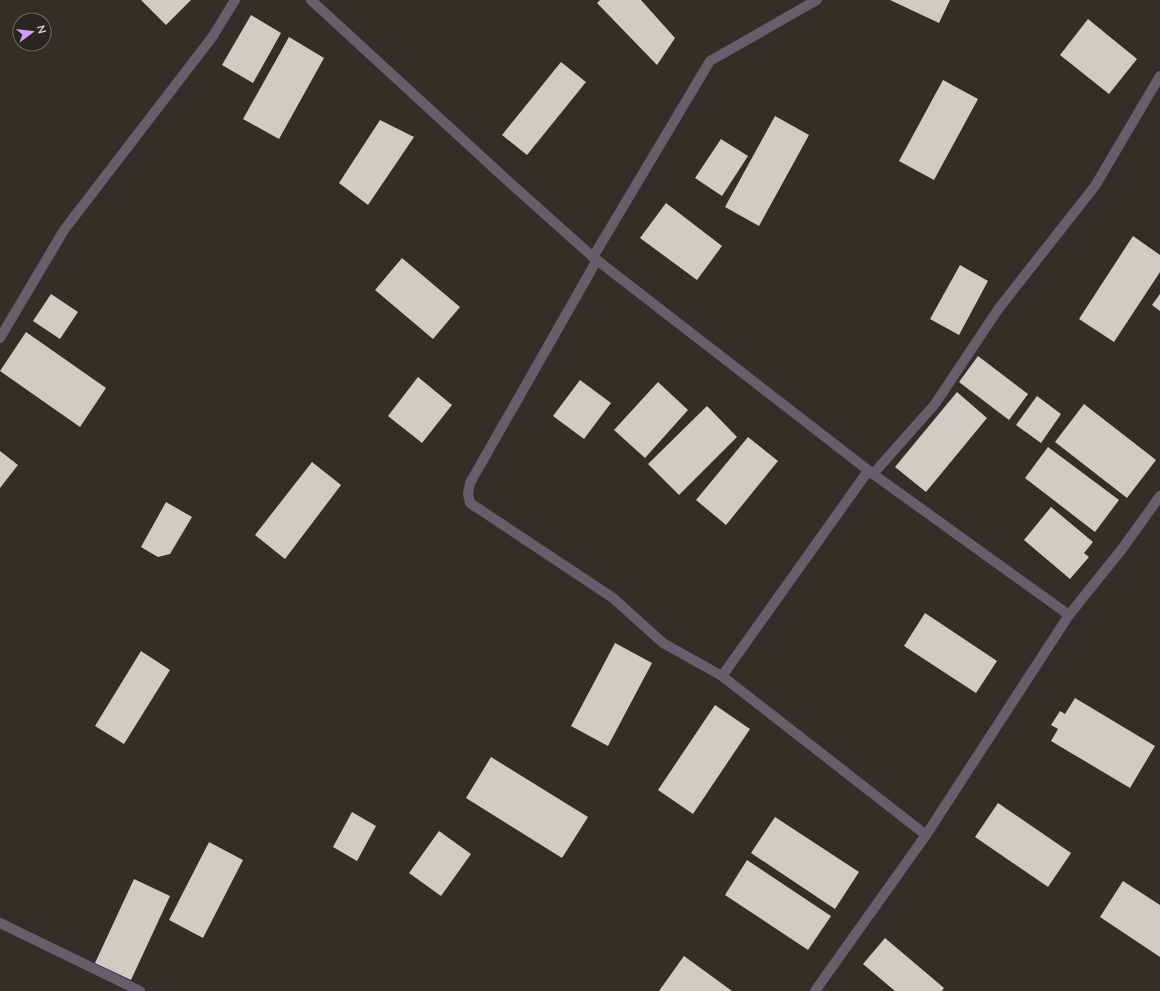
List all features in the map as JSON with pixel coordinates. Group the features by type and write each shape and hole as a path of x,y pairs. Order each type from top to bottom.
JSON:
{"street":[{"path":"0,338 64,230 213,36 235,0"},
{"path":"311,0 508,181 595,258 871,473 1069,614"},
{"path":"817,0 710,61 595,258 470,483 468,494 470,503 613,598 663,643 722,676 926,835"},
{"path":"722,676 871,473 935,404 999,308 1095,186 1160,76"},
{"path":"815,991 926,835 1069,614 1122,549 1160,496"},
{"path":"0,923 140,991"}],"building":[{"path":"141,0 191,0 166,25"},
{"path":"600,0 641,0 675,38 657,65 597,3"},
{"path":"890,0 950,0 939,23"},
{"path":"251,15 281,33 253,83 222,65"},
{"path":"1088,19 1137,59 1109,94 1060,55"},
{"path":"289,37 324,58 279,139 243,119"},
{"path":"561,62 586,82 527,155 502,135"},
{"path":"943,80 978,99 934,180 899,161"},
{"path":"775,116 809,135 759,226 725,207"},
{"path":"380,120 414,137 368,205 339,183"},
{"path":"721,139 748,156 722,196 695,178"},
{"path":"666,203 722,246 697,280 640,238"},
{"path":"1133,236 1160,255 1160,272 1114,342 1079,319"},
{"path":"402,258 460,307 433,339 375,290"},
{"path":"960,265 988,281 959,335 930,319"},
{"path":"51,294 78,312 60,339 33,321"},
{"path":"1160,294 1160,311 1152,305"},
{"path":"26,332 106,388 80,427 0,371"},
{"path":"978,356 1028,394 1009,420 959,382"},
{"path":"418,377 452,405 422,443 388,416"},
{"path":"580,380 611,403 584,439 553,416"},
{"path":"658,382 688,410 645,458 614,430"},
{"path":"957,392 987,418 926,492 895,467"},
{"path":"1037,396 1061,414 1041,443 1016,425"},
{"path":"1084,404 1156,460 1127,498 1055,442"},
{"path":"707,406 737,437 679,495 648,464"},
{"path":"748,437 778,461 726,525 696,500"},
{"path":"1048,447 1119,500 1095,532 1025,478"},
{"path":"0,451 18,465 0,488"},
{"path":"312,462 341,485 285,559 255,535"},
{"path":"166,502 192,517 170,554 158,557 141,547"},
{"path":"1051,507 1093,542 1084,553 1089,557 1070,579 1024,540"},
{"path":"925,613 997,661 976,693 904,646"},
{"path":"615,643 652,663 608,746 571,726"},
{"path":"141,651 170,670 124,744 95,726"},
{"path":"1075,698 1155,746 1130,788 1051,741 1058,729 1051,725 1060,711 1065,714"},
{"path":"715,705 750,729 693,814 658,790"},
{"path":"491,757 588,817 562,858 466,798"},
{"path":"998,803 1071,853 1048,887 975,837"},
{"path":"352,812 376,826 357,861 333,847"},
{"path":"775,817 859,872 835,909 751,853"},
{"path":"439,831 471,854 441,896 409,873"},
{"path":"209,842 243,860 203,938 169,920"},
{"path":"747,860 831,916 808,950 725,895"},
{"path":"134,879 170,896 131,980 95,963"},
{"path":"1123,881 1160,905 1160,957 1100,917"},
{"path":"885,938 944,988 942,991 895,991 863,964"},
{"path":"684,956 732,991 659,991"}]}
